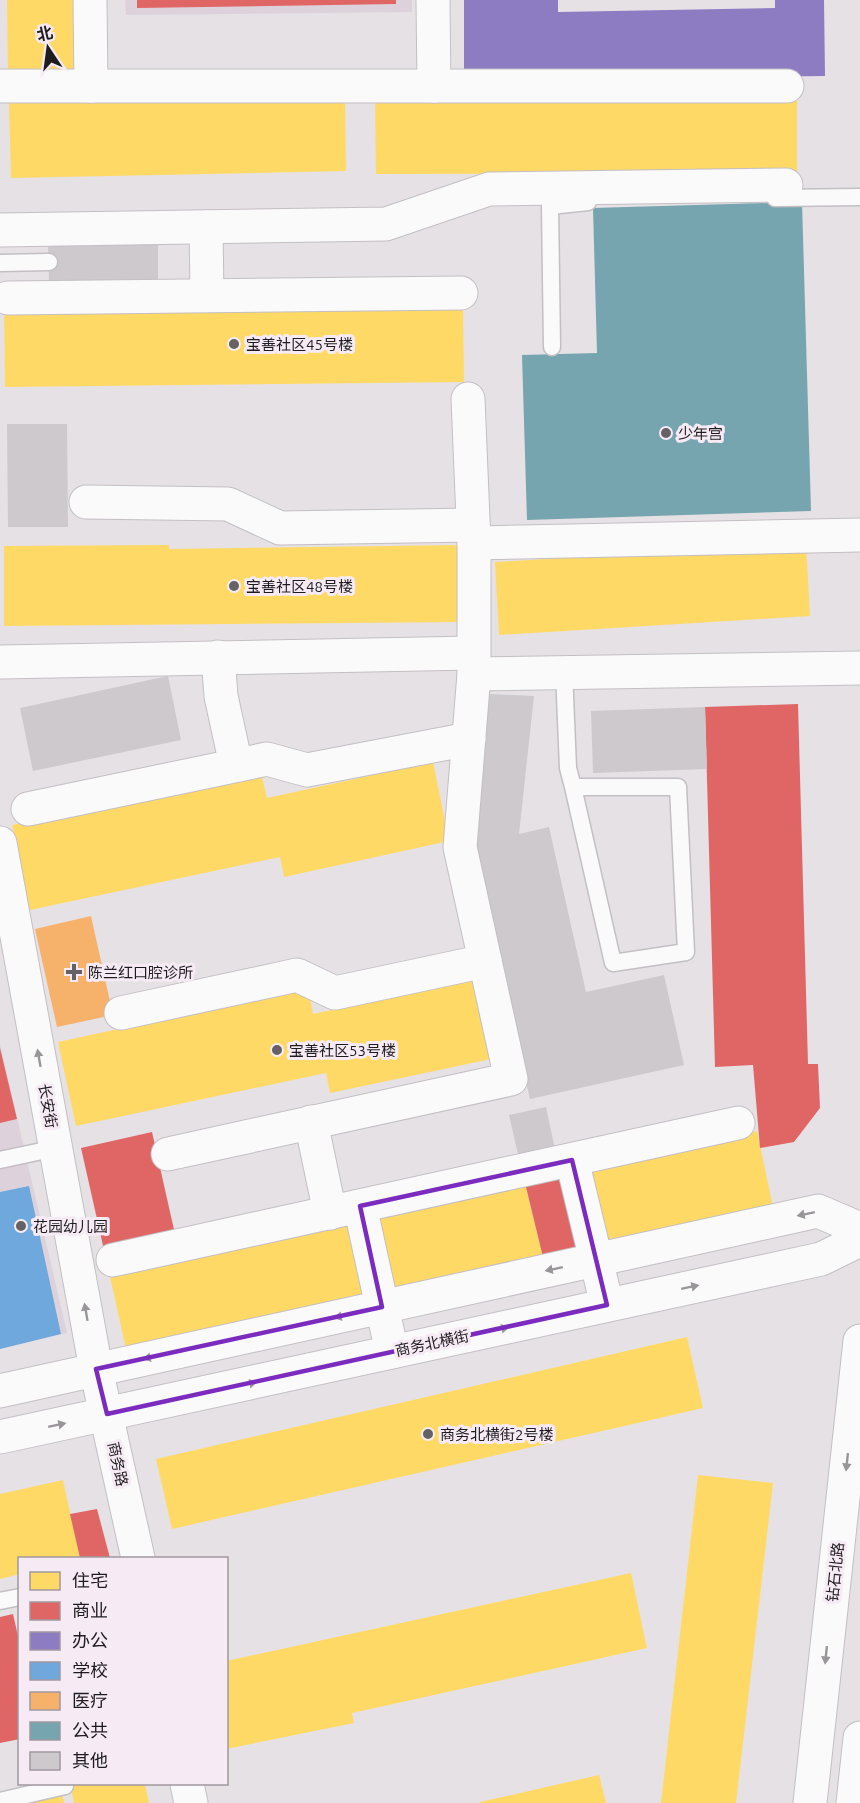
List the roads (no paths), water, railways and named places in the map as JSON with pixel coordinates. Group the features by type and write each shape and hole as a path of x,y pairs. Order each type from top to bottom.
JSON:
{"street":[{"path":"90,0 91,86"},
{"path":"433,0 434,86"},
{"path":"0,86 787,86"},
{"path":"0,230 386,224 489,189 786,185"},
{"path":"206,227 207,296"},
{"path":"8,298 461,293"},
{"path":"168,1154 512,1079 460,847 474,663 473,534 468,399"},
{"path":"86,502 228,504 280,528 473,534 860,535"},
{"path":"218,657 221,696 236,765"},
{"path":"0,662 218,657 474,663 564,672 860,668"},
{"path":"28,809 267,759 308,770 469,739"},
{"name":"长安街","path":"0,843 96,1370"},
{"path":"121,1013 297,975 335,993 485,961"},
{"path":"311,1122 382,1307 393,1352"},
{"path":"113,1260 738,1123"},
{"path":"572,1160 607,1305"},
{"path":"0,1391 818,1211 860,1229"},
{"name":"商务北横街","path":"0,1437 821,1259 860,1240"},
{"name":"钻石北路","path":"810,1803 860,1341"},
{"name":"商务路","path":"96,1370 138,1557"},
{"path":"853,1803 860,1738"},
{"path":"187,1785 191,1803"}],"lane":[{"path":"552,347 550,206 614,200 860,197"},
{"path":"0,263 49,262"},
{"path":"564,672 568,768 614,963 686,952 678,787 573,787"},
{"path":"0,1160 56,1148"},
{"path":"0,1601 18,1597"},
{"path":"0,1801 64,1785"}],"place":[{"name":"宝善社区45号楼","path":"234,344"},
{"name":"少年宫","path":"666,433"},
{"name":"宝善社区48号楼","path":"234,586"},
{"name":"陈兰红口腔诊所","path":"74,972"},
{"name":"宝善社区53号楼","path":"277,1050"},
{"name":"花园幼儿园","path":"21,1226"},
{"name":"商务北横街2号楼","path":"428,1434"}]}
